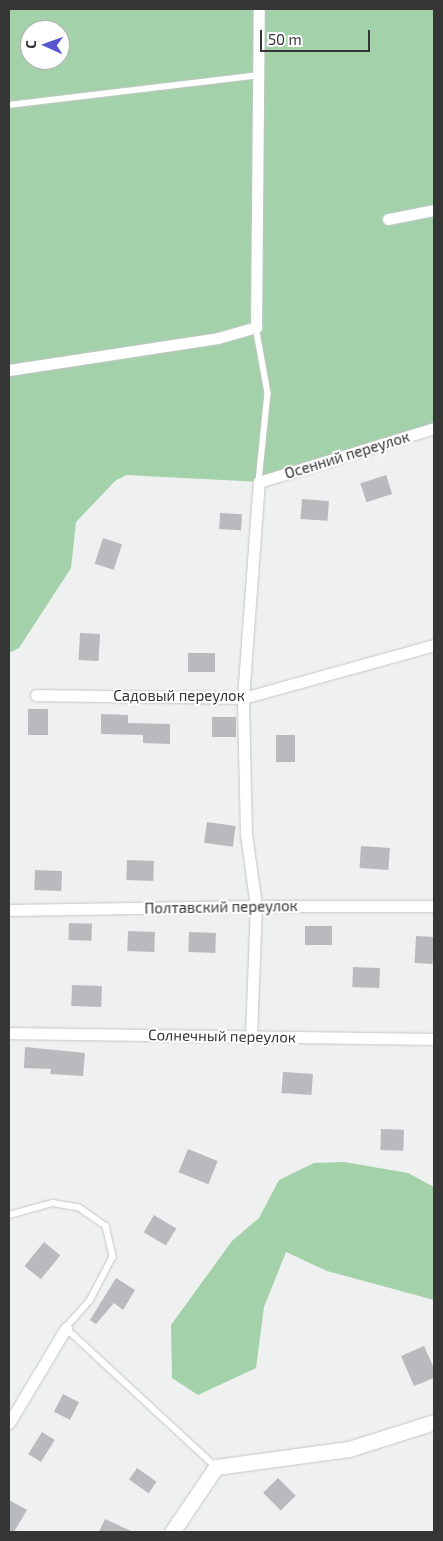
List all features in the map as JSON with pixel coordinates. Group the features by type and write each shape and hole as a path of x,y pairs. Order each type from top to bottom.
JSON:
{"street":[{"path":"9,370 218,338 256,327 260,9"},
{"path":"388,219 434,210"},
{"name":"Осенний переулок","path":"259,482 434,428"},
{"path":"251,1036 256,906 246,834 243,698 259,482"},
{"name":"Садовый переулок","path":"36,695 243,698 434,645"},
{"name":"Полтавский переулок","path":"9,910 256,906 434,906"},
{"name":"Солнечный переулок","path":"9,1033 434,1039"},
{"path":"9,1423 66,1328"},
{"path":"172,1532 216,1467 349,1449 434,1422"}],"lane":[{"path":"9,105 259,75"},
{"path":"256,327 268,393 259,482"},
{"path":"9,1215 53,1203 80,1208 106,1226 113,1258 90,1301 66,1328 216,1467"}],"green space":[{"path":"9,9 434,9 434,428 259,482 126,475 115,481 76,522 71,568 19,648 9,653"},
{"path":"344,1162 408,1173 434,1187 434,1300 327,1271 286,1252 264,1307 256,1368 198,1395 172,1378 171,1325 232,1241 259,1218 279,1180 314,1163"}],"building":[{"path":"386,475 392,494 367,502 360,483"},
{"path":"302,499 329,501 328,521 301,519"},
{"path":"220,513 242,514 241,530 219,529"},
{"path":"103,538 122,544 114,570 95,564"},
{"path":"80,633 100,634 99,661 79,660"},
{"path":"188,653 215,653 215,672 188,672"},
{"path":"28,709 48,709 48,735 28,735"},
{"path":"101,714 128,715 128,723 170,724 170,744 143,743 143,735 101,734"},
{"path":"212,717 236,717 236,737 212,737"},
{"path":"276,735 295,735 295,762 276,762"},
{"path":"207,822 236,826 233,847 204,843"},
{"path":"361,846 390,848 388,870 359,868"},
{"path":"127,860 154,861 153,881 126,880"},
{"path":"35,870 62,871 61,891 34,890"},
{"path":"69,923 92,924 91,941 68,940"},
{"path":"305,926 332,926 332,945 305,945"},
{"path":"128,931 155,932 154,952 127,951"},
{"path":"189,932 216,933 215,953 188,952"},
{"path":"416,936 434,937 433,964 415,963"},
{"path":"353,967 380,968 379,988 352,987"},
{"path":"72,985 102,986 101,1007 71,1006"},
{"path":"25,1047 85,1053 83,1076 50,1074 51,1069 24,1068"},
{"path":"283,1072 313,1074 311,1095 282,1093"},
{"path":"381,1129 404,1130 403,1151 380,1150"},
{"path":"188,1149 218,1161 208,1184 179,1172"},
{"path":"154,1215 176,1228 166,1246 144,1232"},
{"path":"44,1242 60,1255 41,1279 24,1266"},
{"path":"116,1278 135,1290 123,1310 114,1303 96,1324 90,1320"},
{"path":"424,1346 434,1368 434,1378 414,1386 401,1356"},
{"path":"63,1394 79,1402 70,1420 54,1412"},
{"path":"42,1432 55,1440 41,1462 28,1454"},
{"path":"137,1468 157,1482 149,1493 129,1479"},
{"path":"278,1478 296,1496 281,1511 263,1493"},
{"path":"9,1500 27,1510 14,1532 9,1532"},
{"path":"105,1519 133,1532 99,1532"}]}
